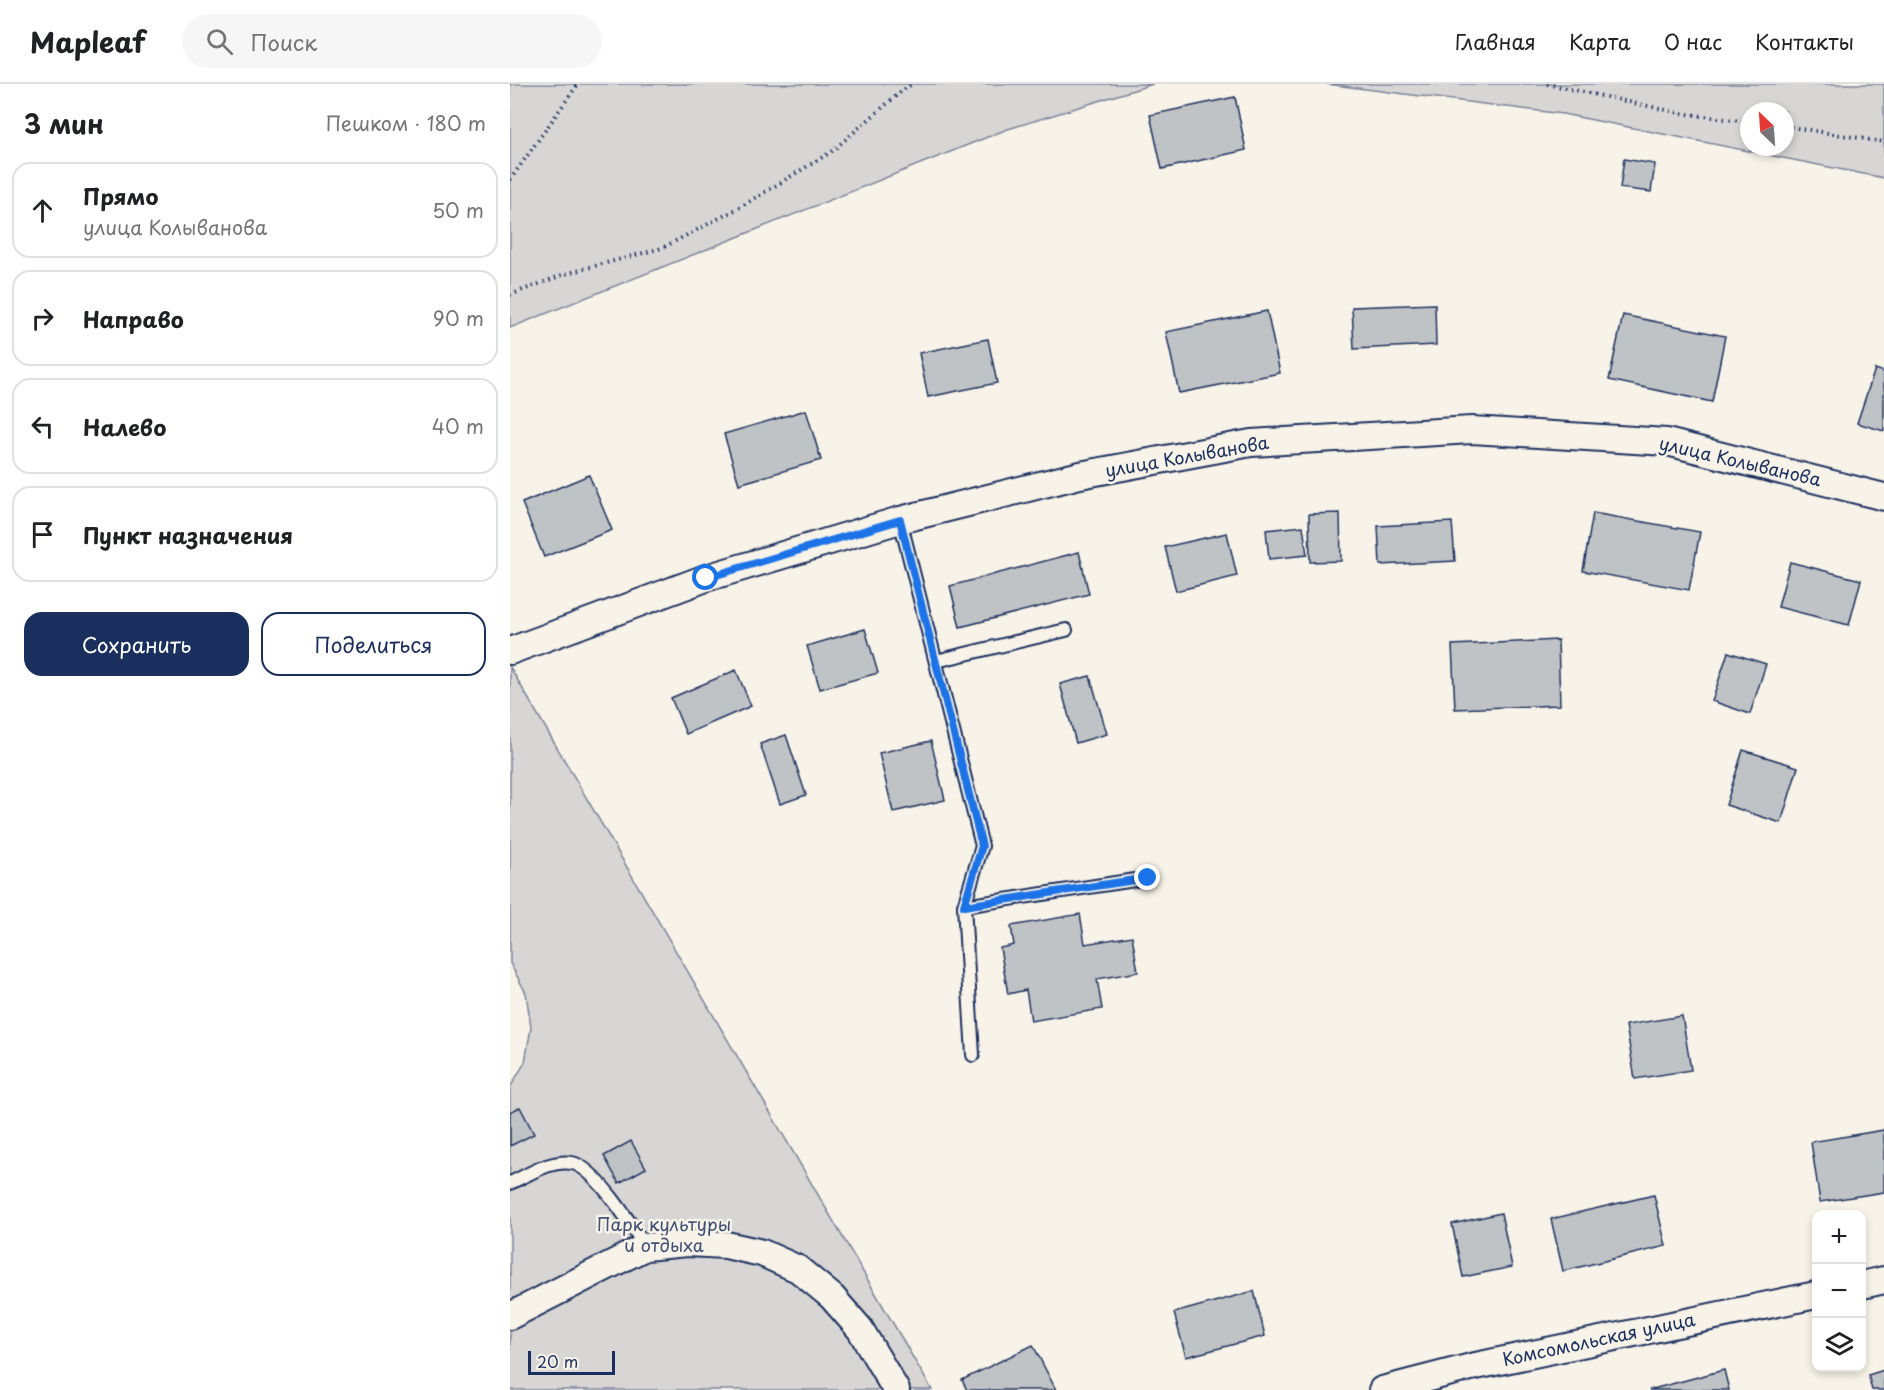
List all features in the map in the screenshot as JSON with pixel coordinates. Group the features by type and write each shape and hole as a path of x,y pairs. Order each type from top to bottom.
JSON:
{"street":[{"name":"улица Колыванова","path":"510,651 706,578 900,520 1080,475 1251,443 1472,430 1667,442 1884,497"},
{"path":"510,1316 645,1247 687,1243 726,1245 762,1253 798,1269 832,1297 860,1329 897,1390"},
{"path":"1866,1284 1884,1280"},
{"name":"Комсомольская улица","path":"1382,1390 1471,1367 1812,1295"}],"lane":[{"path":"900,520 982,846 964,906 973,1055"},
{"path":"936,661 1066,630"},
{"path":"964,906 1148,878"},
{"path":"510,1183 553,1164 573,1163 590,1173 631,1223 645,1247"}],"path":[{"path":"510,180 578,84"},
{"path":"510,295 565,274 662,248 737,209 831,152 912,84"},
{"path":"1547,84 1680,113 1740,121"},
{"path":"1794,127 1884,142"}],"green space":[{"path":"510,84 1153,84 1005,130 510,328"},
{"path":"1326,84 1884,84 1884,178 1774,156 1794,156 1794,102 1740,102 1740,149 1563,114"},
{"name":"Парк культуры и отдыха","path":"510,667 932,1390 510,1390 510,1088 525,1062 531,1028 526,993 510,963"}],"building":[{"path":"1235,97 1246,150 1162,169 1150,115"},
{"path":"1624,159 1655,164 1651,192 1620,188"},
{"path":"1435,304 1436,345 1354,349 1352,307"},
{"path":"1267,311 1280,373 1179,393 1166,332"},
{"path":"1623,315 1725,336 1712,402 1609,380"},
{"path":"988,339 997,383 928,397 919,353"},
{"path":"1875,369 1884,372 1884,431 1857,423"},
{"path":"806,410 821,460 739,484 724,434"},
{"path":"589,475 612,530 544,557 522,503"},
{"path":"1340,513 1341,561 1310,562 1309,514"},
{"path":"1593,513 1700,532 1689,590 1583,571"},
{"path":"1452,522 1455,561 1380,565 1378,526"},
{"path":"1303,526 1307,555 1269,559 1266,530"},
{"path":"1227,533 1237,576 1176,591 1165,547"},
{"path":"1079,552 1089,594 960,627 950,586"},
{"path":"1790,562 1861,580 1849,625 1778,607"},
{"path":"865,629 878,673 820,689 807,646"},
{"path":"1558,640 1560,705 1455,709 1452,645"},
{"path":"1728,652 1766,664 1750,714 1712,701"},
{"path":"736,670 751,706 686,734 671,698"},
{"path":"1090,676 1107,734 1076,743 1060,684"},
{"path":"786,735 806,795 780,804 760,744"},
{"path":"931,741 945,800 893,812 879,753"},
{"path":"1743,750 1798,767 1781,823 1726,805"},
{"path":"1080,914 1085,944 1132,936 1138,972 1097,979 1102,1009 1031,1021 1026,990 1008,994 1000,948 1014,945 1011,926"},
{"path":"1682,1016 1691,1070 1635,1079 1626,1025"},
{"path":"520,1107 534,1134 510,1146 510,1112"},
{"path":"1884,1130 1884,1192 1820,1202 1811,1142"},
{"path":"631,1141 646,1168 619,1183 604,1156"},
{"path":"1654,1195 1666,1246 1563,1271 1551,1219"},
{"path":"1501,1213 1512,1267 1463,1277 1452,1224"},
{"path":"1254,1291 1265,1336 1186,1357 1174,1313"},
{"path":"1033,1345 1056,1390 967,1390 962,1380"},
{"path":"1724,1370 1729,1390 1649,1390"},
{"path":"1884,1370 1884,1390 1872,1390 1868,1375"}],"route":[{"path":"706,578 900,520 982,846 964,906 1148,878"}]}
